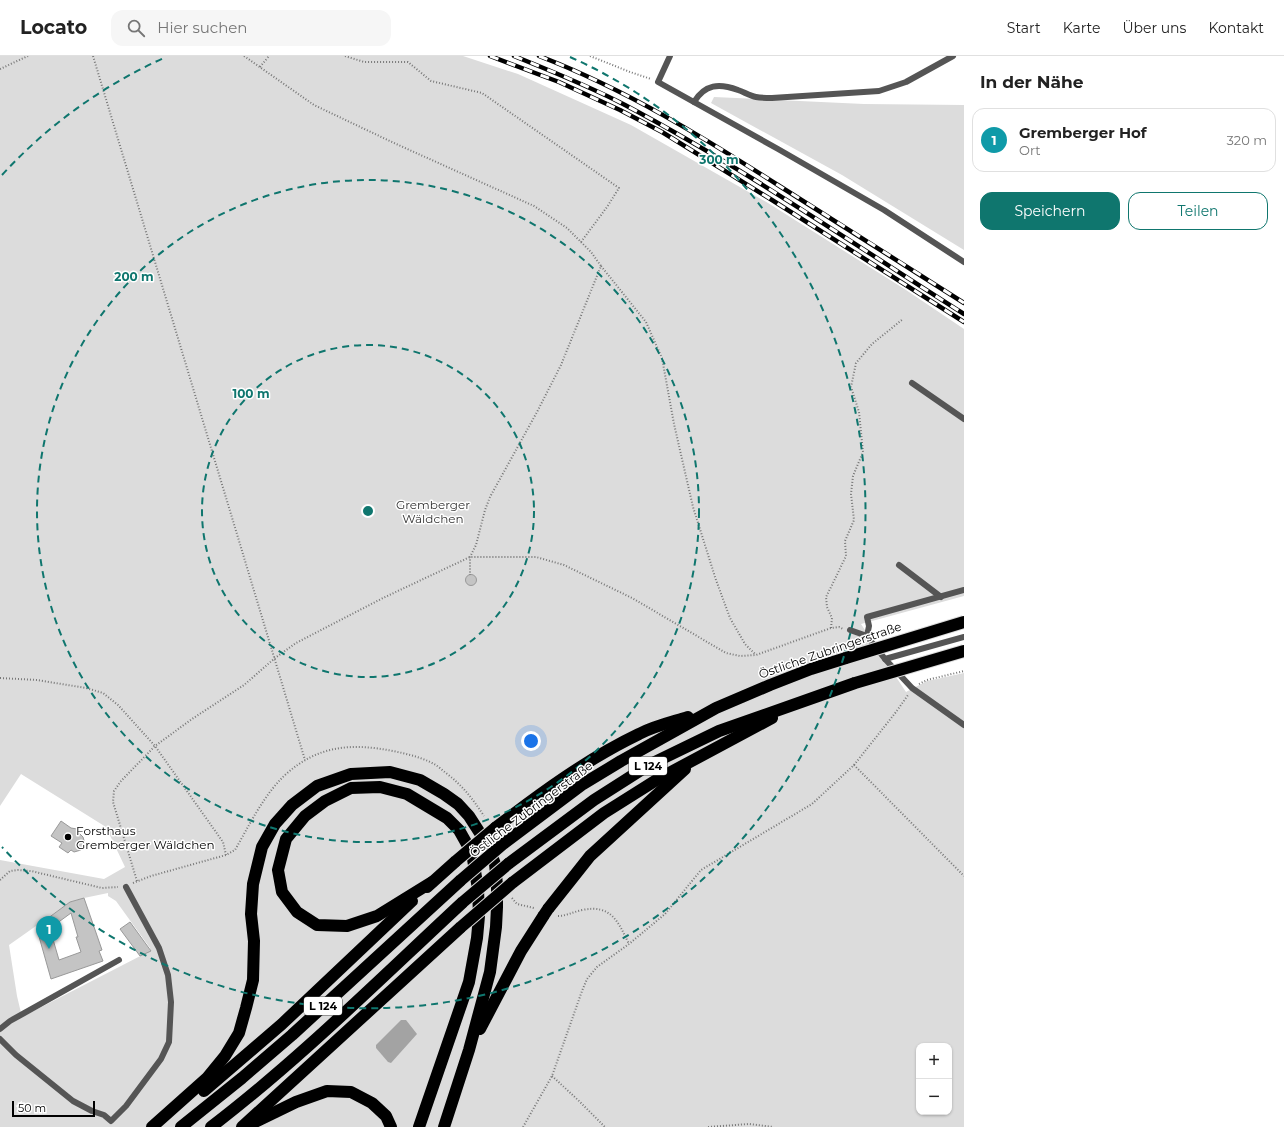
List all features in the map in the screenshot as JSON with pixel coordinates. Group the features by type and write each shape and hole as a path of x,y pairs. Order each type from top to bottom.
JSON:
{"highway":[{"name":"Östliche Zubringerstraße","path":"181,1127 292,1035 461,880 503,844 583,784 716,708 770,685 846,658 964,622"},
{"name":"L 124","path":"211,1127 239,1106 302,1051 463,902 508,864 594,800 649,765 719,730 854,683 964,651"},
{"path":"244,1127 461,927 512,883 604,813 658,779 806,700"},
{"path":"153,1127 196,1097 236,1065 282,1024 432,882 495,828 540,794 609,749 640,733 716,708"},
{"path":"469,1050 521,951 546,912 590,856 697,759"},
{"path":"153,1127 207,1078 239,1033 252,980 254,941 251,914 253,884 262,847 275,824 292,805 317,786 351,774 390,772 420,780 458,804 469,816 487,844 495,864 497,885 496,927 490,972 469,1050 444,1127"},
{"path":"419,1127 469,982 478,938 478,889 472,853 459,830 447,818 407,794 380,787 351,788 325,801 305,816 286,839 278,870 282,892 297,912 317,925 347,926 377,916 432,882"},
{"path":"244,1127 296,1102 327,1091 351,1092 367,1100 386,1116 391,1127"}],"lane":[{"path":"670,56 658,82 884,210 964,262"},
{"path":"694,102 698,95 706,88 716,86 737,89 755,97 772,98 837,95 879,91 906,82 953,56"},
{"path":"912,383 964,419"},
{"path":"898,565 941,597"},
{"path":"867,636 869,626 867,617 964,590"},
{"path":"850,630 867,636 885,659 912,688 964,725"},
{"path":"885,659 964,638"},
{"path":"0,1039 16,1055 73,1101 92,1111 104,1115 110,1120 126,1106 164,1054 168,1042 171,1002 168,975 159,948 126,887"},
{"path":"0,1029 10,1021 119,960"}],"path":[{"path":"0,69 28,56"},
{"path":"0,880 10,871 18,870 31,871 102,888 126,887 138,881 226,855 234,850 267,794 286,774 305,760 93,56"},
{"path":"244,56 314,105 534,206 567,228 591,252 646,322 662,358 674,424 693,507 716,580 730,618 746,644 756,655"},
{"path":"260,67 269,56"},
{"path":"345,56 364,62 408,62 431,81 482,93 619,188 581,242"},
{"path":"590,56 658,82"},
{"path":"470,575 470,557 476,544 490,497 561,365 601,266"},
{"path":"831,628 832,618 827,607 826,597 846,556 845,540 854,520 851,494 853,476 863,452 859,412 851,387 856,364 872,344 903,319"},
{"path":"138,881 115,807 114,791 120,781 155,746 192,719 244,685 275,658 296,643 345,617 470,557 536,557 564,565 632,598 726,653 740,656 756,655 831,628 839,627 850,630"},
{"path":"523,1127 552,1076 582,991 587,979 597,967 629,944 665,914 701,870 812,804 854,765 900,707 912,688 927,680 964,672"},
{"path":"0,678 37,680 86,688 103,693 118,705 155,746 223,842 226,855"},
{"path":"854,765 964,876"},
{"path":"552,1076 604,1127"},
{"path":"708,1127 749,1124 773,1127"}],"green space":[{"name":"Gremberger Wäldchen","path":"0,56 463,56 518,74 631,125 768,203 906,290 964,329 964,596 861,624 906,692 927,681 964,673 964,1127 0,1127 0,860 104,879 125,867 106,827 21,774 0,806","holes":["108,893 108,896 116,901 150,948 150,951 22,1017 9,945 70,902"]},
{"path":"714,97 864,104 964,105 964,250 842,175 711,103"}],"shaded area":[{"path":"401,1020 406,1020 417,1034 391,1063 388,1062 376,1048 376,1045"}],"building":[{"path":"471,574 475,576 477,580 475,584 471,586 467,584 465,580 467,576"},
{"name":"Forsthaus Gremberger Wäldchen","path":"61,821 71,828 77,829 83,837 85,844 81,850 74,852 71,850 68,853 59,847 62,843 51,836"},
{"path":"84,898 102,950 99,951 103,961 51,979 38,933 50,929 59,960 81,952 71,913 49,929 44,921 70,902"},
{"path":"130,922 151,951 140,956 120,929"}],"railway":[{"path":"490,56 559,82 620,110 662,132 964,322"},
{"path":"514,56 598,91 669,129 796,206 964,314"},
{"path":"539,56 602,83 693,132 964,303"}],"place":[{"name":"Forsthaus Gremberger Wäldchen","path":"68,837"},
{"name":"Gremberger Hof","path":"49,949"}]}
